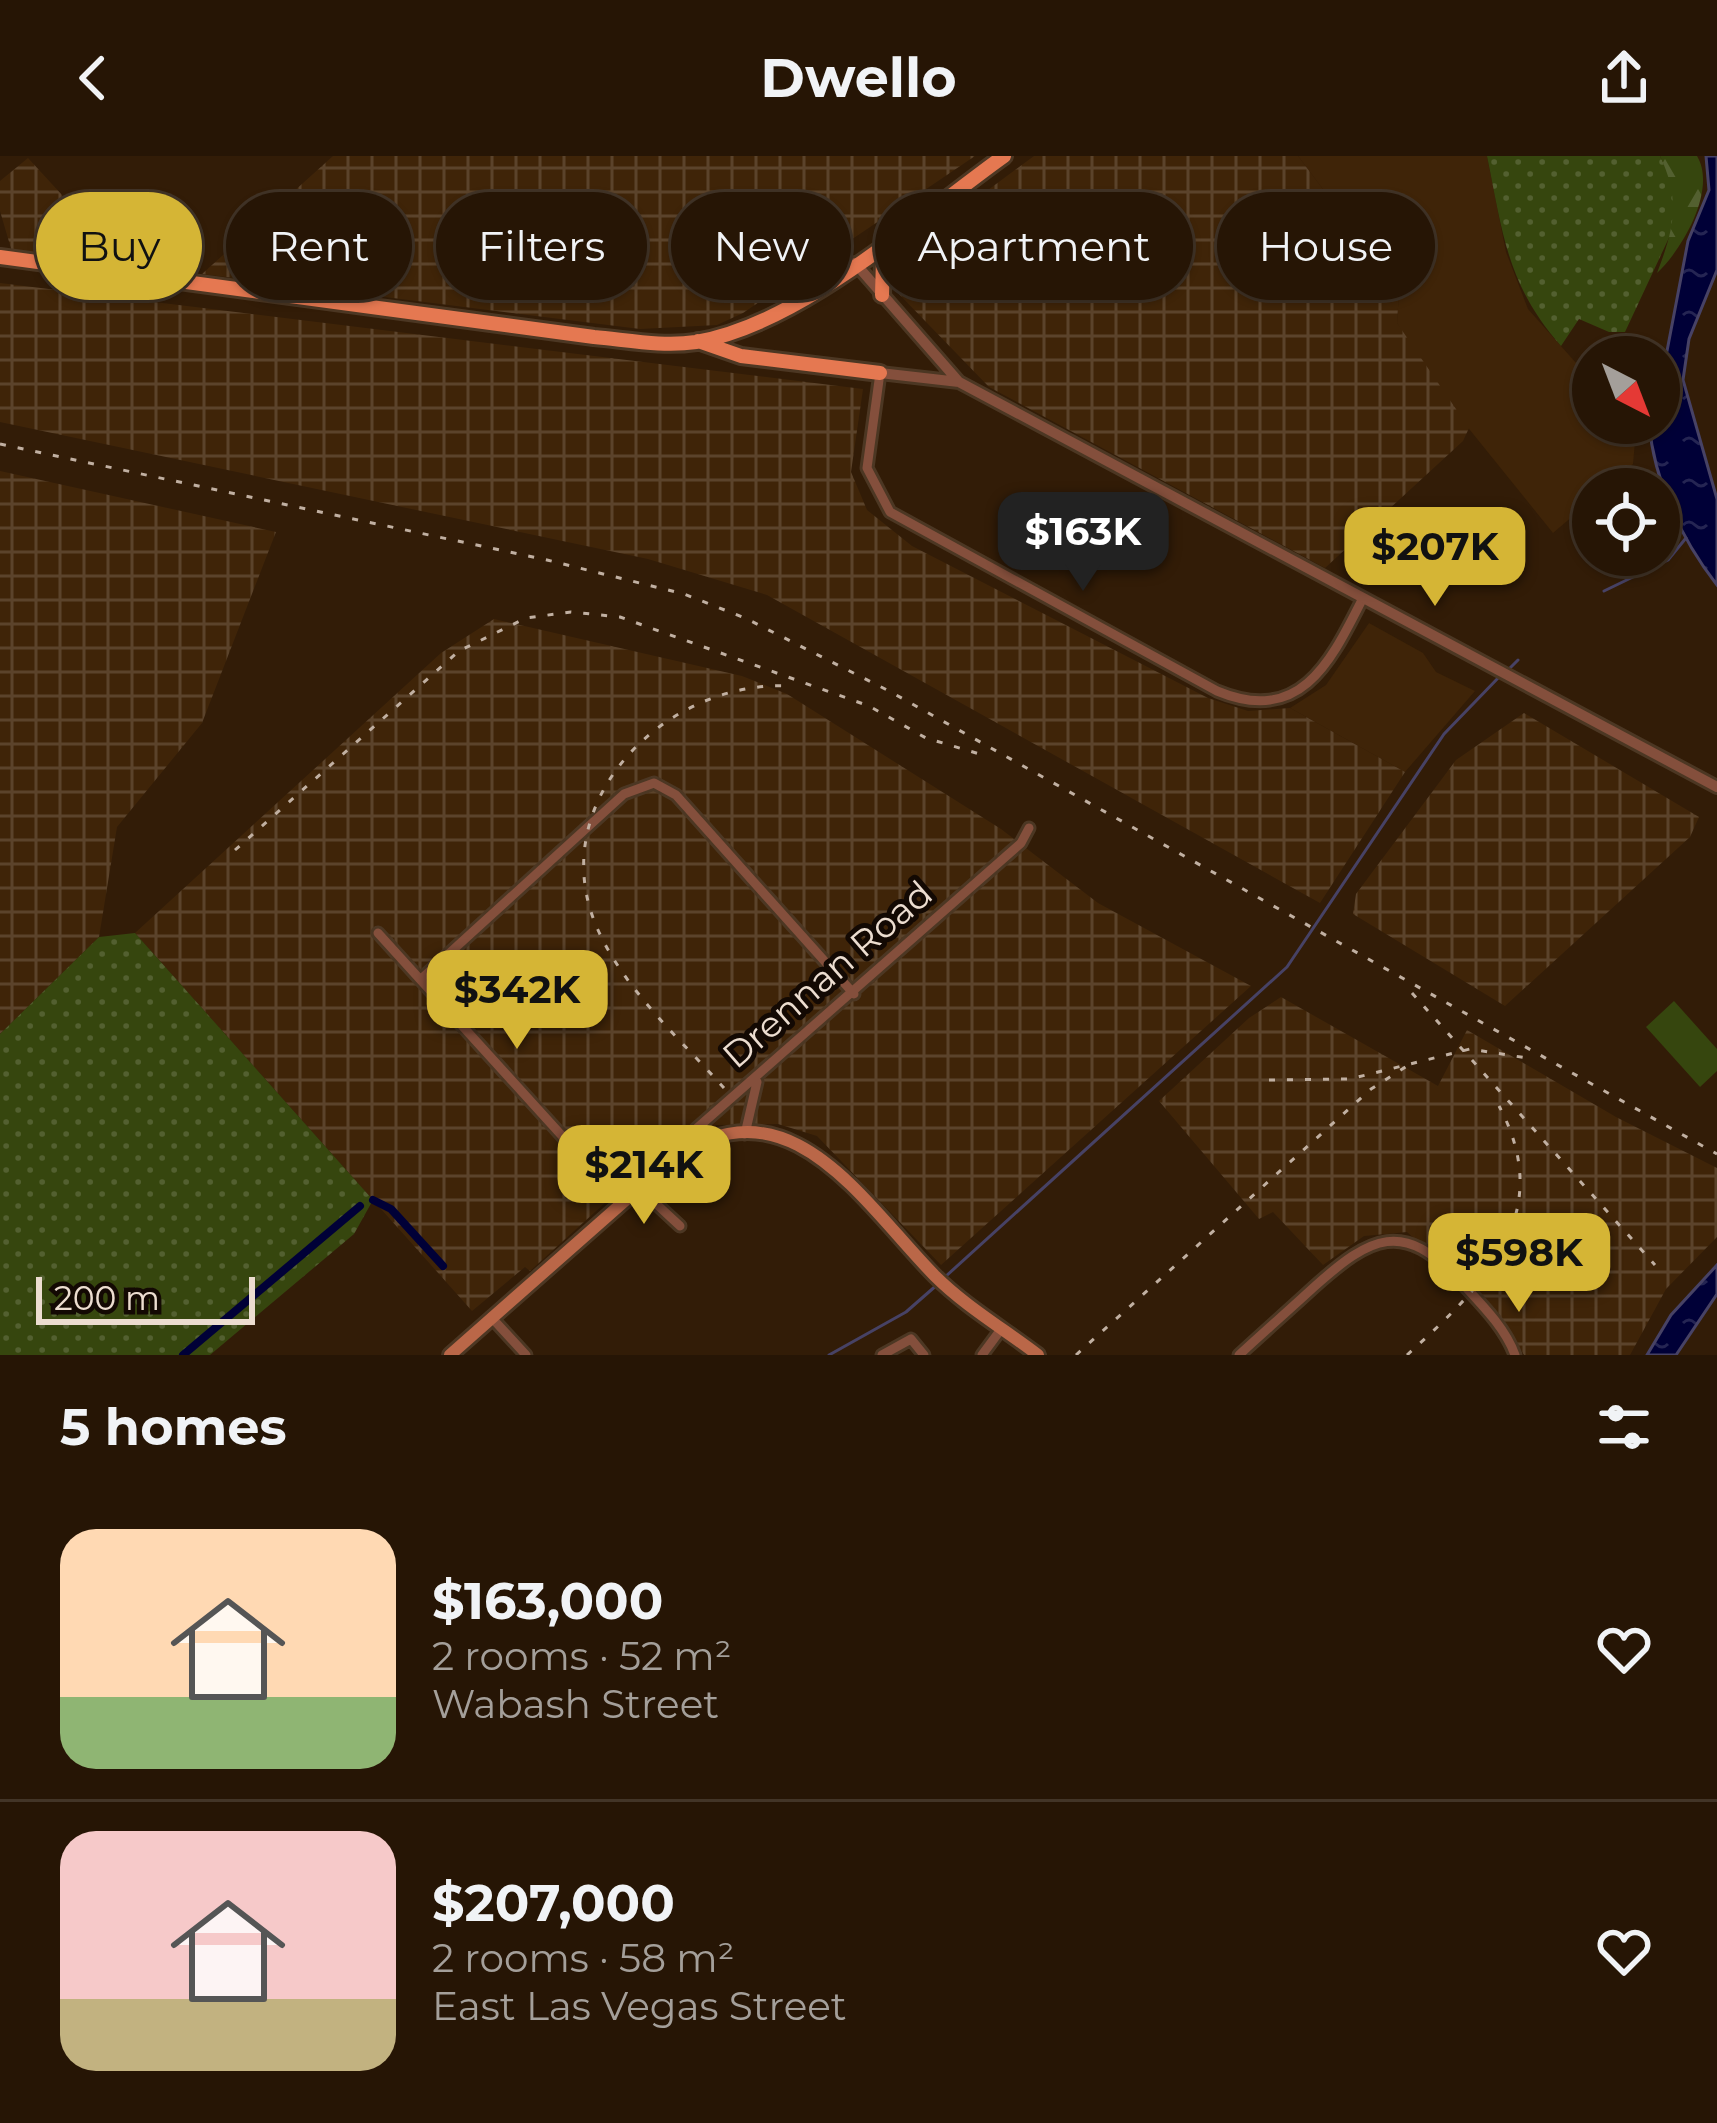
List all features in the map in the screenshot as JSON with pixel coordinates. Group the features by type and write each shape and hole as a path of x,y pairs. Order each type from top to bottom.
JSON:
{"main road":[{"path":"953,192 1004,156"},
{"path":"698,341 761,320 875,248"},
{"path":"0,257 595,338 698,341 741,356 880,373"},
{"path":"685,1150 745,1134 786,1140 820,1154 953,1293 1038,1355"},
{"name":"Drennan Road","path":"450,1355 685,1150"}],"street":[{"path":"855,263 875,287"},
{"path":"886,300 959,382 1717,787"},
{"path":"959,382 880,373 866,453 869,480 890,512 1217,691 1255,701 1300,689 1324,670 1363,598"},
{"path":"421,979 624,794 654,783 676,795 854,994"},
{"name":"Drennan Road","path":"685,1150 696,1129 1022,843 1028,828"},
{"path":"378,933 622,1202"},
{"path":"745,1134 749,1101 759,1078"},
{"path":"638,1187 680,1226"},
{"path":"1239,1355 1345,1260 1379,1242 1398,1240 1425,1249 1478,1301 1515,1355"},
{"path":"491,1317 526,1355"},
{"path":"982,1355 1002,1328"},
{"path":"882,1355 906,1339 923,1355"}],"shaded area":[{"path":"333,156 975,156 922,192 875,192 875,224 851,240 851,192 671,192 671,300 762,300 717,325 640,329 409,300 412,192 293,192"},
{"path":"1034,156 1298,156 1325,192 1217,192 1217,300 1398,300 1397,323 1469,428 1463,441 1325,568 989,387 905,300 1193,300 1193,192 985,192"},
{"path":"1298,156 1487,156 1506,252 1528,309 1572,358 1572,444 1635,444 1633,464 1628,468 1572,468 1572,517 1553,533 1432,383 1397,323 1398,300 1435,300 1435,192 1325,192"},
{"path":"28,158 59,192 36,192 36,255 12,252 0,211 0,181"},
{"path":"226,252 226,277 202,274"},
{"path":"0,283 36,287 36,300 138,300 863,389 851,472 867,510 912,546 1208,698 1248,711 1290,708 1405,772 1320,903 767,595 648,559 0,422"},
{"path":"0,471 276,532 202,723 117,827 99,937 0,1034"},
{"path":"494,619 742,676 787,694 1001,829 1098,903 1251,986 941,1265 817,1136 778,1124 716,1125 661,1152 530,1271 525,1267 472,1311 135,933 441,653"},
{"path":"1369,623 1423,653 1436,672 1475,691 1405,772 1290,708 1326,685"},
{"path":"1524,713 1699,817 1690,837 1505,1006 1353,914 1356,894 1456,760"},
{"path":"1281,997 1438,1086 1467,1030 1616,1117 1717,1168 1717,1237 1666,1289 1630,1355 1524,1355 1499,1314 1407,1232 1364,1236 1323,1265 1273,1212 1259,1219 1159,1101 1249,1018"}],"green space":[{"path":"1487,156 1660,156 1675,187 1674,227 1625,332 1609,332 1579,319 1561,346 1543,324 1510,257"},
{"path":"1660,156 1697,156 1703,185 1686,234 1657,273 1673,214 1671,187"},
{"path":"135,933 373,1200 354,1234 210,1355 0,1355 0,1034 99,937"},
{"path":"1674,1001 1717,1049 1717,1071 1700,1087 1646,1027"}],"water":[{"path":"1706,156 1717,156 1717,270 1689,339 1683,380 1717,499 1717,585 1680,525 1680,468 1658,468 1652,444 1680,444 1680,336 1670,336 1688,241 1709,190"},
{"path":"1717,1265 1717,1294 1676,1355 1647,1355 1671,1315"}],"waterway":[{"path":"1604,591 1668,560 1686,538"},
{"path":"1508,670 1518,660"},
{"path":"945,1277 1287,967 1444,734 1500,676"},
{"path":"373,1200 391,1209 443,1266"},
{"path":"183,1355 360,1206"},
{"path":"829,1355 906,1312 938,1284"}],"railway":[{"path":"0,444 547,560 684,594 745,618 889,691 1717,1154"},
{"path":"235,850 459,651 526,618 571,612 620,617 869,706 926,738 983,755"},
{"path":"724,1088 655,1013 609,952 585,883 586,838 600,796 625,758 659,727 698,704 743,690 789,686"},
{"path":"1412,993 1655,1265"},
{"path":"1269,1080 1350,1079 1470,1049 1527,1058"},
{"path":"1076,1355 1371,1089 1415,1061"},
{"path":"1407,1355 1485,1275 1516,1215 1520,1182 1515,1145 1499,1106"}]}
